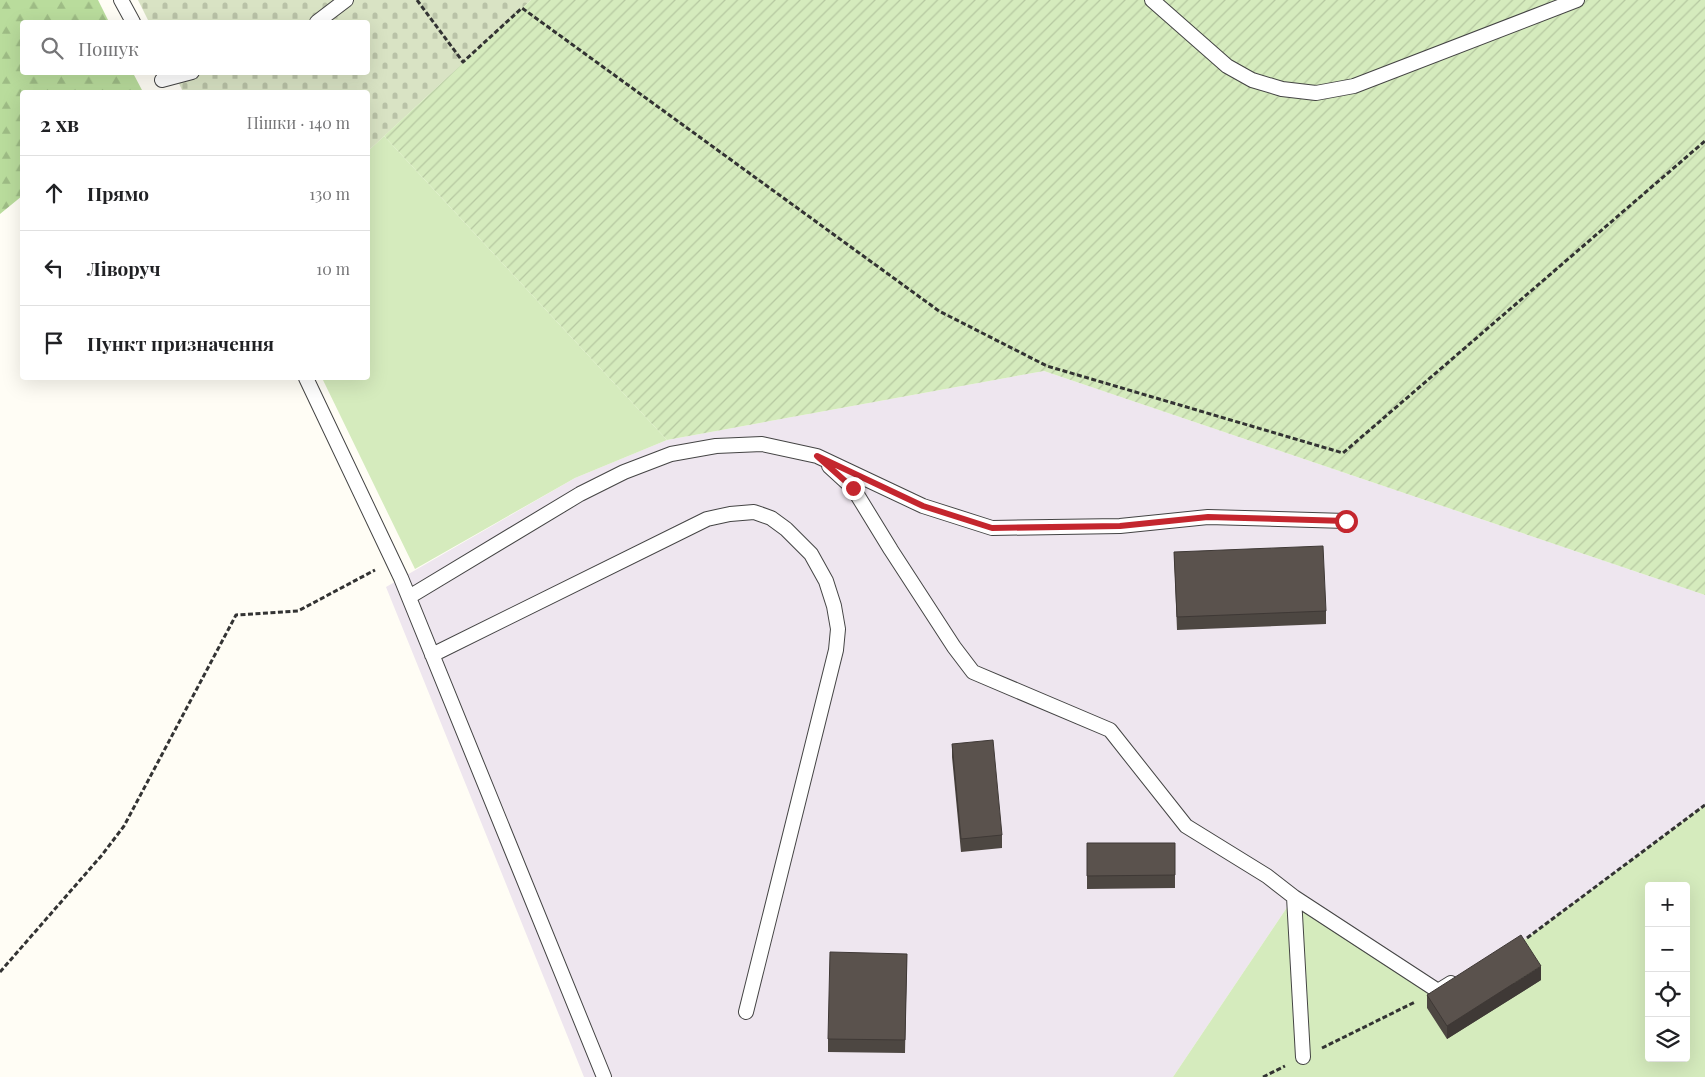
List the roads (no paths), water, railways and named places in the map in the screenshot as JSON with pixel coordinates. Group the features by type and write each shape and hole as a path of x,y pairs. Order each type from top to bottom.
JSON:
{"lane":[{"path":"122,0 132,20"},
{"path":"320,20 346,0"},
{"path":"1152,0 1227,66 1252,80 1282,90 1316,93 1354,86 1577,0"},
{"path":"160,76 167,90"},
{"path":"307,380 394,561 604,1077"},
{"path":"409,597 580,494 624,472 671,454 716,446 762,444 817,456 923,506 992,528 1120,526 1208,517 1346,521"},
{"path":"817,456 853,488 954,647 973,672 1110,730 1186,826 1267,876 1294,897 1438,990 1462,976"},
{"path":"432,654 707,519 730,514 754,512 771,518 786,529 811,554 826,581 834,606 838,629 836,650 746,1012"},
{"path":"1294,897 1303,1057"}]}
